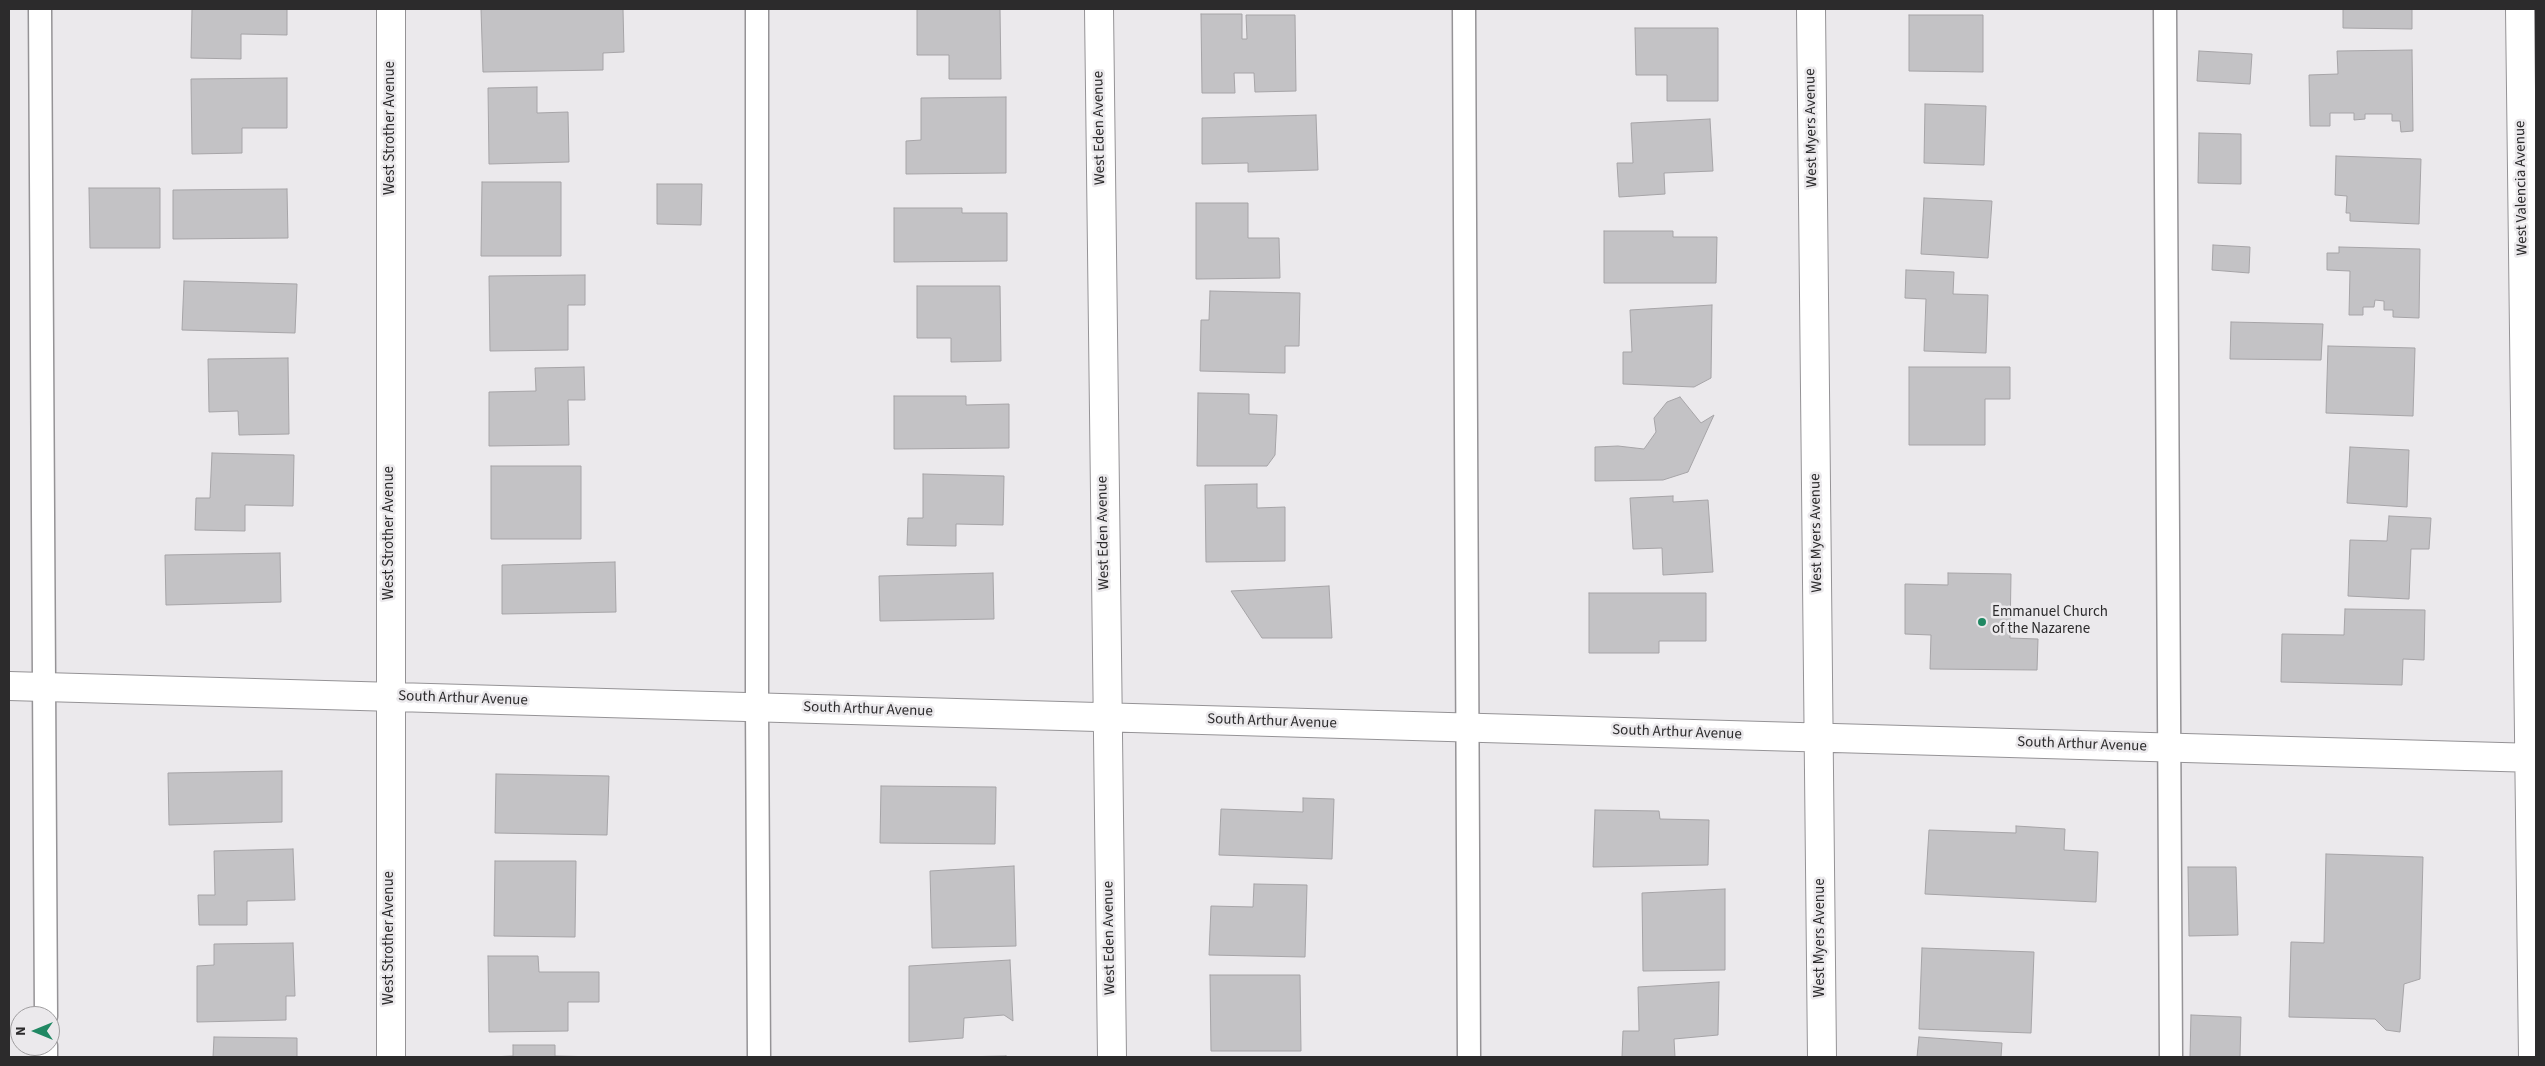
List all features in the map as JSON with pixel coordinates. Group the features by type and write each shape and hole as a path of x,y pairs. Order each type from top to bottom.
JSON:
{"street":[{"name":"West Strother Avenue","path":"391,9 389,697 391,1057"},
{"name":"West Eden Avenue","path":"1098,9 1112,1057"},
{"name":"West Myers Avenue","path":"1810,9 1820,737 1822,1057"},
{"name":"West Valencia Avenue","path":"2520,9 2533,758 2533,1057"},
{"name":"South Arthur Avenue","path":"9,686 2533,758"}],"lane":[{"path":"40,9 46,1006"},
{"path":"757,9 757,707 760,1057"},
{"path":"1464,9 1469,728 1469,1057"},
{"path":"2165,9 2171,1057"}],"building":[{"path":"192,9 287,9 287,35 241,34 241,59 191,58"},
{"path":"481,9 623,9 624,52 603,53 603,70 483,72"},
{"path":"917,9 1000,9 1001,79 949,79 949,55 917,55"},
{"path":"2343,9 2412,9 2412,29 2343,28"},
{"path":"1201,14 1242,14 1242,39 1247,39 1246,15 1295,15 1296,91 1255,92 1254,73 1234,73 1235,93 1202,93"},
{"path":"1909,15 1983,15 1983,72 1909,71"},
{"path":"1635,28 1718,28 1718,101 1667,101 1667,75 1636,75"},
{"path":"2412,50 2413,131 2401,132 2400,121 2392,121 2392,114 2365,114 2365,119 2354,120 2354,113 2330,113 2330,126 2310,126 2309,75 2338,74 2337,51"},
{"path":"2199,51 2252,54 2250,84 2197,81"},
{"path":"287,78 287,128 242,128 242,153 192,154 191,79"},
{"path":"537,87 537,113 568,112 569,162 489,164 488,88"},
{"path":"1006,97 1006,173 906,174 906,141 921,140 921,98"},
{"path":"1925,104 1986,106 1984,165 1924,163"},
{"path":"1316,115 1318,170 1248,172 1248,163 1202,164 1202,118"},
{"path":"1710,119 1713,171 1664,173 1665,194 1619,197 1617,163 1633,163 1631,123"},
{"path":"2199,133 2241,134 2241,184 2198,183"},
{"path":"2336,156 2421,159 2419,224 2350,221 2350,213 2346,213 2347,196 2335,195"},
{"path":"482,182 561,182 561,256 481,256"},
{"path":"657,184 702,184 701,225 657,224"},
{"path":"89,188 160,188 160,248 90,248"},
{"path":"287,189 288,238 173,239 173,190"},
{"path":"1924,198 1992,201 1988,258 1921,254"},
{"path":"1196,203 1248,203 1248,238 1279,238 1280,278 1196,279"},
{"path":"894,208 962,208 962,213 1007,213 1007,261 894,262"},
{"path":"1604,231 1673,231 1673,237 1717,237 1716,283 1604,283"},
{"path":"2213,245 2250,247 2249,273 2212,270"},
{"path":"2339,247 2420,249 2419,318 2393,317 2393,310 2384,310 2384,301 2375,300 2374,307 2363,307 2363,315 2349,315 2350,271 2327,270 2327,253 2339,253"},
{"path":"1906,270 1954,272 1953,294 1988,295 1986,353 1924,351 1926,299 1905,298"},
{"path":"585,275 585,305 568,305 568,350 490,351 489,276"},
{"path":"184,281 297,284 295,333 182,330"},
{"path":"917,286 1000,286 1001,361 951,362 951,338 917,338"},
{"path":"1210,291 1300,293 1299,346 1285,346 1285,373 1200,371 1201,320 1209,320"},
{"path":"1712,305 1711,378 1694,387 1623,384 1623,352 1632,352 1630,310"},
{"path":"2231,322 2323,324 2321,360 2230,359"},
{"path":"2328,346 2415,348 2413,416 2326,413"},
{"path":"288,358 289,434 239,435 238,411 209,412 208,359"},
{"path":"584,367 585,400 568,400 569,445 489,446 489,392 536,391 535,368"},
{"path":"1909,367 2010,367 2010,399 1985,399 1985,445 1909,445"},
{"path":"1198,393 1249,394 1249,414 1277,415 1275,455 1267,466 1197,466"},
{"path":"894,396 966,396 966,405 1009,404 1009,448 894,449"},
{"path":"1680,397 1701,423 1714,415 1688,472 1663,480 1595,481 1595,447 1618,446 1644,449 1656,432 1654,418 1667,402"},
{"path":"2350,447 2409,450 2407,507 2347,503"},
{"path":"212,453 294,455 293,506 245,505 245,531 195,530 196,498 210,498"},
{"path":"491,466 581,466 581,539 491,539"},
{"path":"923,474 1004,476 1003,525 956,524 956,546 907,545 908,518 923,518"},
{"path":"1257,484 1257,508 1285,507 1285,561 1206,562 1205,485"},
{"path":"1673,496 1673,502 1708,500 1713,572 1663,575 1662,548 1633,549 1630,498"},
{"path":"2389,516 2431,518 2429,549 2411,549 2409,599 2348,596 2350,540 2387,541"},
{"path":"280,553 281,602 166,605 165,555"},
{"path":"615,562 616,612 502,614 502,565"},
{"path":"993,573 994,619 880,621 879,576"},
{"path":"1948,573 2011,574 2010,638 2038,639 2037,670 1930,669 1931,635 1905,634 1905,584 1948,585"},
{"path":"1329,586 1332,638 1262,638 1231,591"},
{"path":"1589,593 1706,593 1706,641 1659,641 1659,653 1589,653"},
{"path":"2345,609 2425,610 2424,660 2403,659 2402,685 2281,682 2282,634 2344,635"},
{"path":"282,771 282,822 169,825 168,773"},
{"path":"496,774 609,776 607,835 495,833"},
{"path":"881,786 996,787 995,844 880,843"},
{"path":"1303,798 1334,799 1332,859 1219,855 1221,809 1303,812"},
{"path":"1595,810 1659,811 1660,819 1709,820 1708,865 1593,867"},
{"path":"2016,826 2065,829 2064,850 2098,852 2096,902 1925,894 1929,830 2016,833"},
{"path":"293,849 295,900 247,901 247,925 199,925 198,895 215,895 214,851"},
{"path":"2326,854 2423,857 2420,979 2404,984 2400,1032 2386,1030 2375,1019 2289,1017 2291,942 2324,943"},
{"path":"495,861 576,861 575,937 494,936"},
{"path":"1014,866 1016,946 932,948 930,871"},
{"path":"2188,867 2236,867 2238,935 2189,936"},
{"path":"1254,884 1307,885 1305,957 1209,955 1211,906 1253,907"},
{"path":"1725,889 1725,970 1643,971 1642,893"},
{"path":"293,943 295,996 286,996 286,1020 197,1022 197,966 214,965 214,944"},
{"path":"1922,948 2034,952 2031,1033 1919,1029"},
{"path":"488,956 538,956 539,972 599,972 599,1002 568,1002 568,1031 489,1032"},
{"path":"1010,960 1013,1021 1004,1015 964,1018 963,1038 909,1042 909,966"},
{"path":"1210,975 1300,975 1301,1051 1211,1051"},
{"path":"1719,982 1718,1035 1674,1039 1675,1057 1622,1057 1623,1031 1639,1031 1638,987"},
{"path":"2191,1015 2241,1017 2240,1057 2190,1057"},
{"path":"214,1037 297,1038 297,1057 213,1057"},
{"path":"1919,1037 2002,1043 2001,1057 1917,1057"},
{"path":"513,1045 555,1045 555,1056 602,1057 489,1057 513,1056"},
{"path":"1006,1056 1006,1057 956,1057"}],"place":[{"name":"Emmanuel Church of the Nazarene","path":"1982,622"}]}
